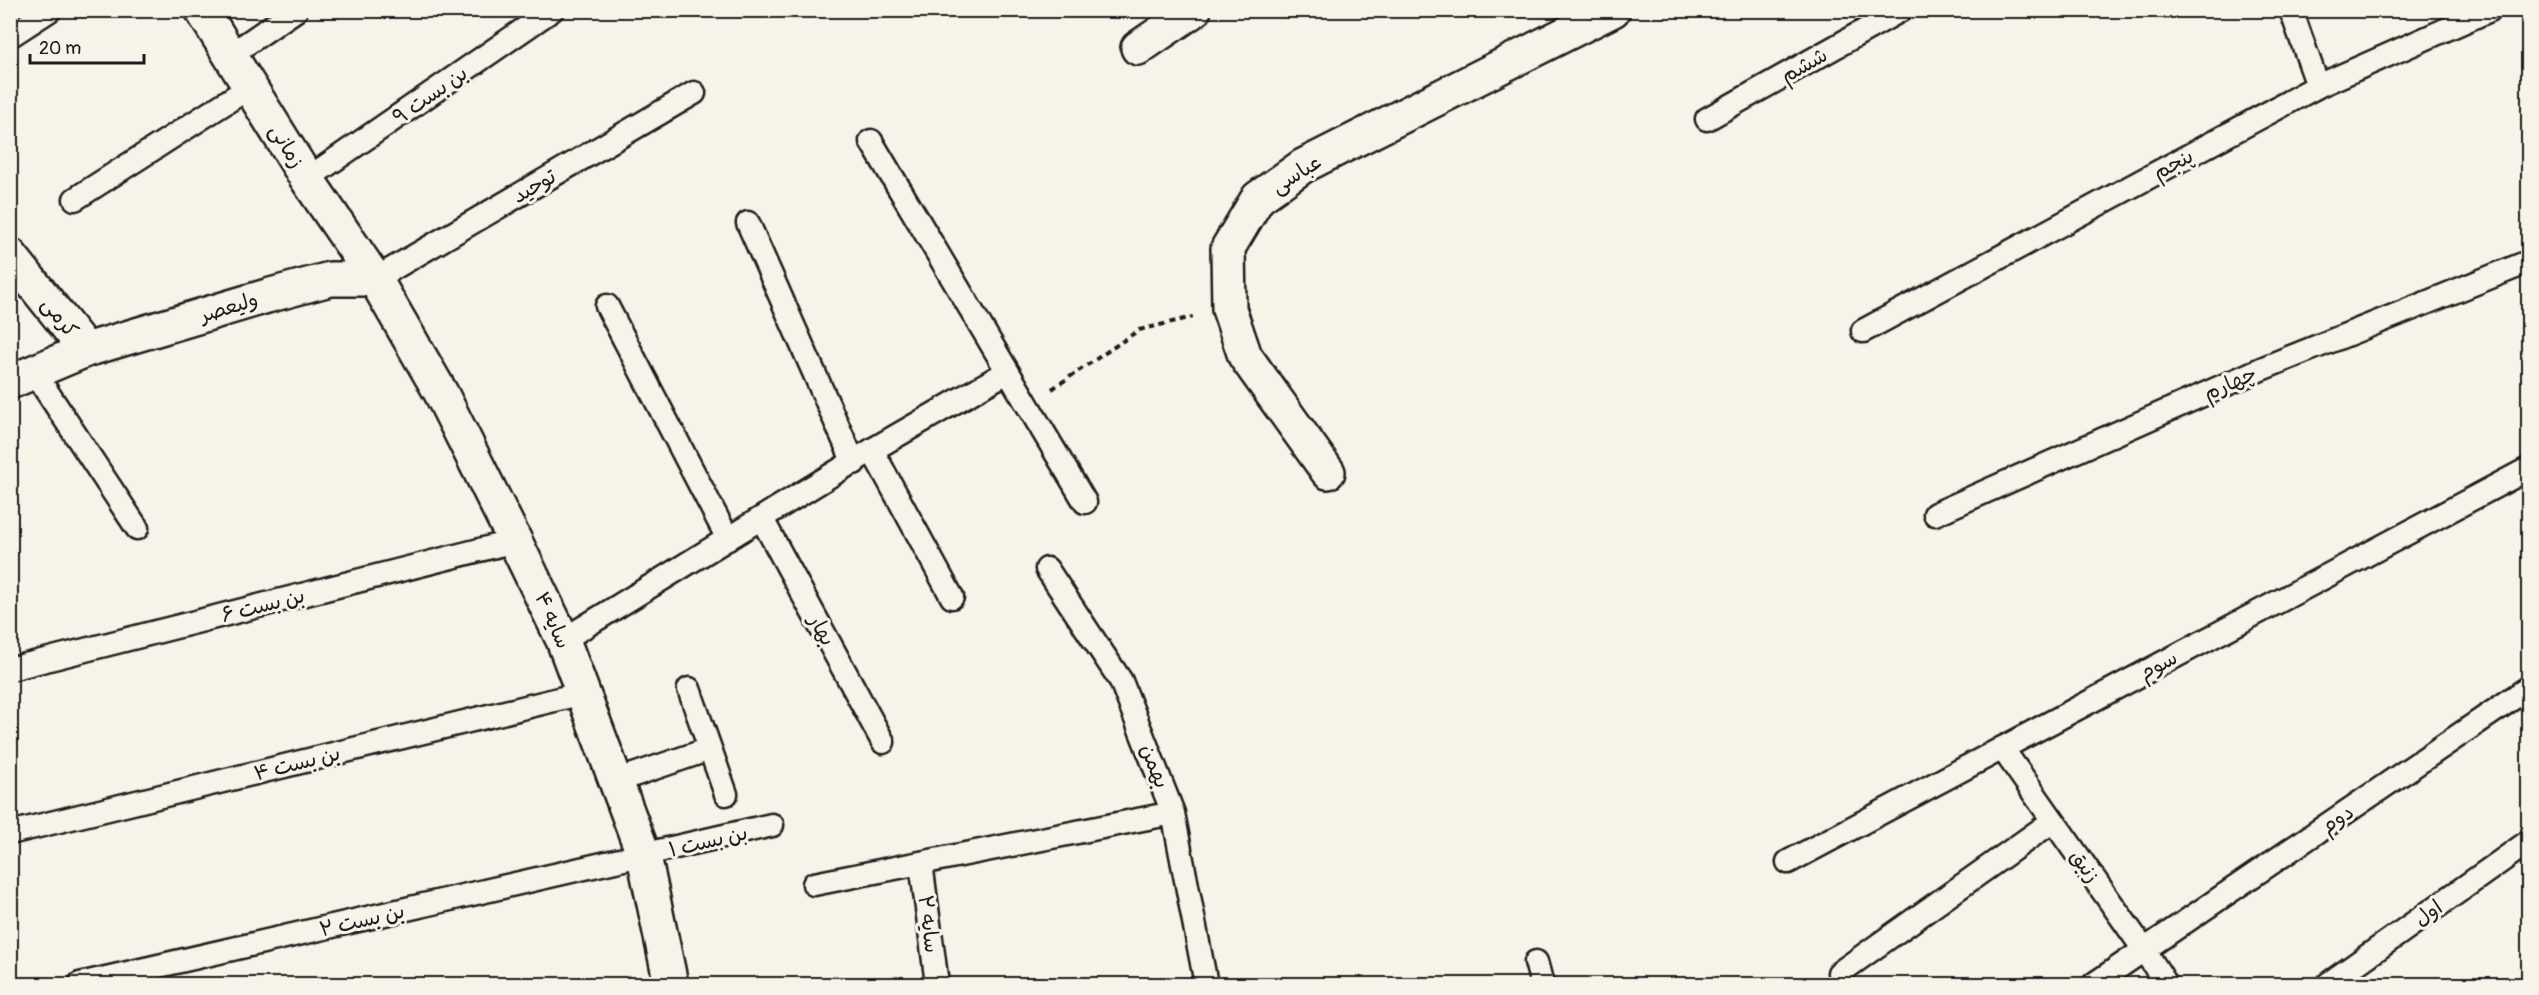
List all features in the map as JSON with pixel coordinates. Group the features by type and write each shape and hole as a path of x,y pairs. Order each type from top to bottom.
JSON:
{"street":[{"name":"زمانی","path":"202,10 307,179 375,279"},
{"path":"1138,48 1194,10"},
{"name":"عباسی","path":"1328,472 1245,356 1229,309 1228,248 1258,198 1303,166 1575,19 1613,10"},
{"name":"کرمی","path":"10,255 86,350"},
{"name":"ولیعصر","path":"22,377 86,350 330,279 375,279"},
{"name":"سایه ۴","path":"375,279 441,393 563,640 644,856 672,984"}],"lane":[{"path":"10,36 50,10"},
{"path":"230,55 296,10"},
{"name":"بن بست ۹","path":"307,179 552,10"},
{"name":"ششم","path":"1707,119 1901,10"},
{"path":"2291,10 2318,86"},
{"name":"پنجم","path":"1863,331 2318,86 2490,10"},
{"path":"75,199 250,87"},
{"name":"توحید","path":"375,279 694,93"},
{"path":"871,141 1085,502"},
{"path":"748,223 863,456 952,597"},
{"name":"چهارم","path":"1935,514 2261,369 2529,262"},
{"path":"607,306 728,539"},
{"path":"563,640 863,456 1007,372"},
{"path":"22,377 138,528"},
{"name":"سوم","path":"1788,862 2529,469"},
{"name":"بهار","path":"762,519 883,742"},
{"name":"بن بست ۶","path":"10,669 515,541"},
{"name":"بهمن","path":"1047,569 1121,681 1173,813 1206,984"},
{"name":"دوم","path":"2094,984 2529,688"},
{"path":"689,689 726,794"},
{"name":"بن بست ۴","path":"10,833 583,693"},
{"name":"زنبق","path":"2002,748 2166,984"},
{"path":"616,781 710,749"},
{"path":"814,884 1173,813"},
{"path":"1839,973 2053,821"},
{"name":"بن بست ۱","path":"644,856 772,825"},
{"name":"اول","path":"2328,984 2529,842"},
{"name":"بن بست ۲","path":"80,984 644,856"},
{"name":"سایه ۲","path":"921,863 938,984"},
{"path":"1536,962 1542,984"}],"path":[{"path":"1027,406 1139,330 1229,309"}]}
